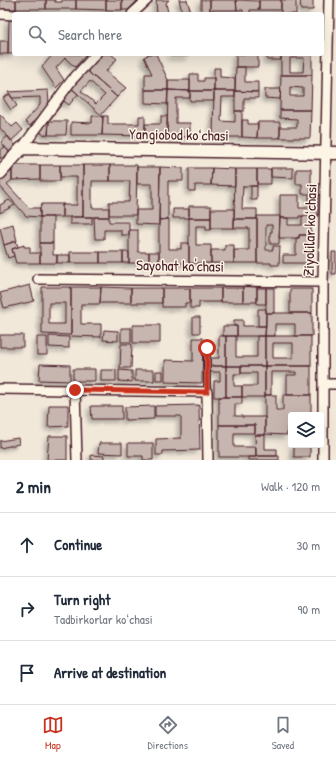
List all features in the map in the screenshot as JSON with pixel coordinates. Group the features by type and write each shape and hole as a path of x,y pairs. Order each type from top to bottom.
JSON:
{"street":[{"path":"134,12 147,0"},
{"name":"Ziyolilar koʻchasi","path":"323,460 323,282 331,153 325,35 329,0"},
{"path":"0,14 12,15"},
{"path":"0,173 22,148 72,80 94,56"},
{"name":"Yangiobod koʻchasi","path":"22,148 331,153"},
{"name":"Sayohat ko'chasi","path":"38,279 323,282"},
{"path":"324,384 336,384"},
{"path":"0,389 207,392 208,460"},
{"path":"75,390 77,460"}],"lane":[{"path":"207,348 207,392"}],"building":[{"path":"0,0 16,0 16,9 0,9"},
{"path":"16,0 46,0 46,9 16,9"},
{"path":"46,0 62,2 62,0 76,0 76,9 46,9"},
{"path":"76,0 106,0 106,10 76,9"},
{"path":"106,0 122,0 122,10 106,10"},
{"path":"122,0 138,0 128,10 122,10"},
{"path":"156,0 169,0 166,3 168,12 157,12"},
{"path":"179,0 187,0 190,9 182,11"},
{"path":"201,0 210,0 210,12 199,12 201,11"},
{"path":"210,0 236,0 237,10 210,10"},
{"path":"236,0 259,1 259,10 243,12 243,10 237,10"},
{"path":"259,0 281,0 281,10 259,10"},
{"path":"281,0 296,0 296,12 281,12"},
{"path":"300,0 313,0 313,10 301,10"},
{"path":"9,20 12,20 12,54 8,54"},
{"path":"0,41 8,41 8,54 0,54"},
{"path":"51,56 85,56 75,67 65,58 56,68 64,80 56,88 42,67"},
{"path":"97,56 113,56 117,59 106,71 126,88 117,97 85,69"},
{"path":"157,56 168,80 168,90 145,90 145,74 152,74 144,57"},
{"path":"236,56 258,56 258,67 236,67"},
{"path":"267,56 281,56 281,60 267,60"},
{"path":"281,56 312,56 312,75 281,75","holes":["290,58 304,58 303,72 290,72"]},
{"path":"236,67 245,67 245,82 258,82 258,92 235,91"},
{"path":"214,68 220,68 220,77 235,78 235,91 214,91"},
{"path":"85,69 117,97 101,115 69,86","holes":["90,81 105,95 96,104 81,91"]},
{"path":"190,74 198,74 198,81 204,81 204,78 214,78 214,91 190,91"},
{"path":"281,75 312,75 311,110 280,110","holes":["290,87 303,88 303,96 290,96"]},
{"path":"168,80 190,80 190,91 168,90"},
{"path":"69,86 78,94 69,105 60,98"},
{"path":"265,89 281,89 280,99 265,98"},
{"path":"48,90 49,104 30,126 25,122 40,105 40,97 12,98 8,92"},
{"path":"145,90 168,90 167,104 145,103"},
{"path":"168,90 190,91 190,98 176,98 176,123 190,123 190,137 167,136"},
{"path":"190,91 214,91 214,101 190,101"},
{"path":"214,91 235,91 235,97 222,97 221,121 235,122 235,111 242,111 242,137 213,137"},
{"path":"235,91 258,92 258,98 244,98 244,111 235,111"},
{"path":"10,94 17,106 11,110 3,98"},
{"path":"60,98 64,101 49,121 48,135 42,134 38,127"},
{"path":"280,110 311,110 310,138 280,138 280,127 297,127 297,119 280,118"},
{"path":"0,114 12,127 17,123 23,130 11,141 0,128"},
{"path":"92,116 103,116 102,135 71,135 71,122 92,123"},
{"path":"103,116 108,116 108,124 139,124 139,116 145,116 145,136 102,135"},
{"path":"161,116 167,116 167,136 145,136 145,124 161,124"},
{"path":"242,120 248,120 248,124 258,124 257,138 242,137"},
{"path":"49,121 67,121 66,135 48,135"},
{"path":"258,122 280,122 280,138 257,138"},
{"path":"8,136 16,146 10,153 1,142"},
{"path":"5,147 10,153 0,159 0,150"},
{"path":"12,165 12,180 7,184 29,208 40,208 40,217 26,216 0,186 0,176"},
{"path":"12,165 40,165 40,179 12,180"},
{"path":"40,165 60,165 60,181 40,181"},
{"path":"60,165 83,165 83,217 62,217 62,205 77,205 77,177 60,177"},
{"path":"83,165 110,165 110,181 92,181 92,208 109,208 109,217 83,217"},
{"path":"110,165 137,165 136,215 109,215 109,202 129,202 130,181 110,181"},
{"path":"137,167 160,167 159,225 136,224 136,210 152,210 152,184 137,184"},
{"path":"160,167 183,168 183,181 168,181 168,219 159,220"},
{"path":"189,168 212,168 211,185 195,185 195,191 189,191"},
{"path":"212,168 235,169 235,186 211,185"},
{"path":"271,168 293,168 293,178 271,177"},
{"path":"235,169 257,169 257,186 243,186 242,209 257,209 257,219 234,219"},
{"path":"257,169 271,169 271,184 257,184"},
{"path":"296,169 311,169 311,194 302,194 302,184 296,184"},
{"path":"251,186 257,186 257,200 251,200"},
{"path":"309,194 318,194 318,216 280,218 280,195 299,195 299,208 309,208"},
{"path":"9,200 15,205 0,213 0,205"},
{"path":"42,204 64,204 62,205 62,217 40,217 40,208"},
{"path":"189,206 211,206 211,218 189,218"},
{"path":"173,209 189,209 189,218 173,218"},
{"path":"211,209 234,209 234,228 211,228"},
{"path":"257,216 280,216 279,244 270,244 270,232 272,232 272,225 266,225 266,250 273,250 273,246 280,246 279,265 271,265 271,263 257,263"},
{"path":"302,216 311,216 311,235 299,235 299,238 279,238 280,218 288,218 288,225 302,225"},
{"path":"40,217 53,217 53,243 40,243"},
{"path":"70,217 92,217 92,224 70,224"},
{"path":"94,217 109,217 109,222 129,222 129,235 121,235 121,230 104,230 104,239 95,239"},
{"path":"189,218 211,218 211,230 206,230 206,226 196,226 196,245 211,245 211,263 189,263"},
{"path":"169,219 169,249 181,249 181,243 189,243 189,263 159,263 159,220"},
{"path":"234,219 257,219 257,263 234,263 234,250 249,250 249,228 234,228"},
{"path":"13,224 17,241 4,245 0,228"},
{"path":"129,230 138,230 138,252 149,252 149,263 129,263"},
{"path":"299,235 310,235 310,263 283,263 283,255 296,255 296,238 299,238"},
{"path":"16,241 18,247 12,249 14,256 8,258 4,245"},
{"path":"40,243 53,243 53,255 57,255 57,263 40,263"},
{"path":"24,245 24,247 30,247 30,253 40,253 40,263 16,263 12,249"},
{"path":"225,245 234,245 234,263 211,263 211,250 225,250"},
{"path":"70,252 100,252 100,263 70,263"},
{"path":"100,252 123,252 123,263 100,263"},
{"path":"123,252 129,252 129,263 123,263"},
{"path":"149,252 159,252 159,263 149,263"},
{"path":"332,252 336,252 336,274 332,274"},
{"path":"57,255 70,255 70,263 57,263"},
{"path":"30,285 34,301 4,308 0,293"},
{"path":"243,286 257,287 257,302 243,302"},
{"path":"42,287 71,287 71,335 42,334","holes":["49,303 65,303 65,324 49,324"]},
{"path":"71,287 101,287 100,304 81,304 81,324 101,324 101,337 71,336"},
{"path":"101,287 131,288 131,303 100,303"},
{"path":"131,288 162,288 162,303 131,303"},
{"path":"162,288 190,288 190,303 185,303 185,307 162,307"},
{"path":"190,288 221,288 221,302 199,302 199,308 190,308"},
{"path":"221,288 243,288 243,302 221,302"},
{"path":"257,288 266,288 266,304 257,304"},
{"path":"266,288 274,288 274,313 266,313"},
{"path":"290,289 312,289 312,313 290,313"},
{"path":"258,309 266,309 266,326 258,326"},
{"path":"266,313 312,313 312,336 295,336 295,324 275,324 275,336 265,336"},
{"path":"193,317 200,317 200,333 193,333"},
{"path":"234,320 243,320 243,326 266,326 265,336 237,336 237,326 234,326"},
{"path":"133,325 160,325 160,343 133,343"},
{"path":"223,326 237,326 237,336 223,336"},
{"path":"121,328 131,328 131,342 121,342"},
{"path":"104,330 118,331 118,341 103,340"},
{"path":"0,335 23,335 23,347 0,347"},
{"path":"49,336 69,337 69,348 49,347"},
{"path":"219,336 226,336 226,366 210,366 210,358 219,358"},
{"path":"226,336 236,336 236,357 257,357 257,336 265,336 265,366 226,366"},
{"path":"265,336 311,336 311,366 265,366","holes":["273,343 293,343 293,358 273,358"]},
{"path":"37,337 47,337 47,355 37,355"},
{"path":"193,338 203,338 202,383 165,382 165,360 193,361"},
{"path":"121,344 132,344 131,368 120,368"},
{"path":"40,364 70,365 70,381 39,380"},
{"path":"210,366 226,366 226,397 214,397 214,381 220,381 220,372 210,372"},
{"path":"226,366 241,366 241,374 234,374 234,386 242,386 242,397 226,397"},
{"path":"241,366 265,366 265,397 242,397 242,386 257,386 257,373 241,373"},
{"path":"265,366 311,366 311,395 287,395 287,375 296,375 296,372 271,372 271,395 265,395"},
{"path":"73,369 95,369 95,381 73,381"},
{"path":"101,370 116,370 116,381 101,381"},
{"path":"119,370 132,371 132,382 119,381"},
{"path":"135,370 154,370 154,381 135,381"},
{"path":"156,371 163,371 163,380 156,380"},
{"path":"265,395 276,395 276,410 283,410 283,395 311,395 311,412 288,412 287,435 265,434"},
{"path":"219,397 242,397 242,404 235,404 235,416 265,417 265,435 255,435 255,425 219,425"},
{"path":"49,405 68,405 68,426 48,427"},
{"path":"199,405 200,450 163,451 163,455 156,455 156,439 181,438 181,416 155,416 155,406"},
{"path":"91,406 122,406 122,419 92,419"},
{"path":"154,406 154,419 125,420 125,407"},
{"path":"219,425 255,425 255,433 234,433 234,447 256,447 256,457 219,457"},
{"path":"255,435 265,435 265,449 277,449 277,456 256,456"},
{"path":"49,436 67,436 67,460 47,460"},
{"path":"18,438 19,444 0,448 0,441"},
{"path":"99,443 122,443 122,454 98,453"},
{"path":"128,443 153,443 153,460 143,460 143,456 128,456"},
{"path":"294,448 310,448 310,457 294,457"},
{"path":"91,455 104,456 104,460 91,460"},
{"path":"279,456 279,460 248,460 248,457"}],"route":[{"path":"75,390 207,392 207,348"}]}
